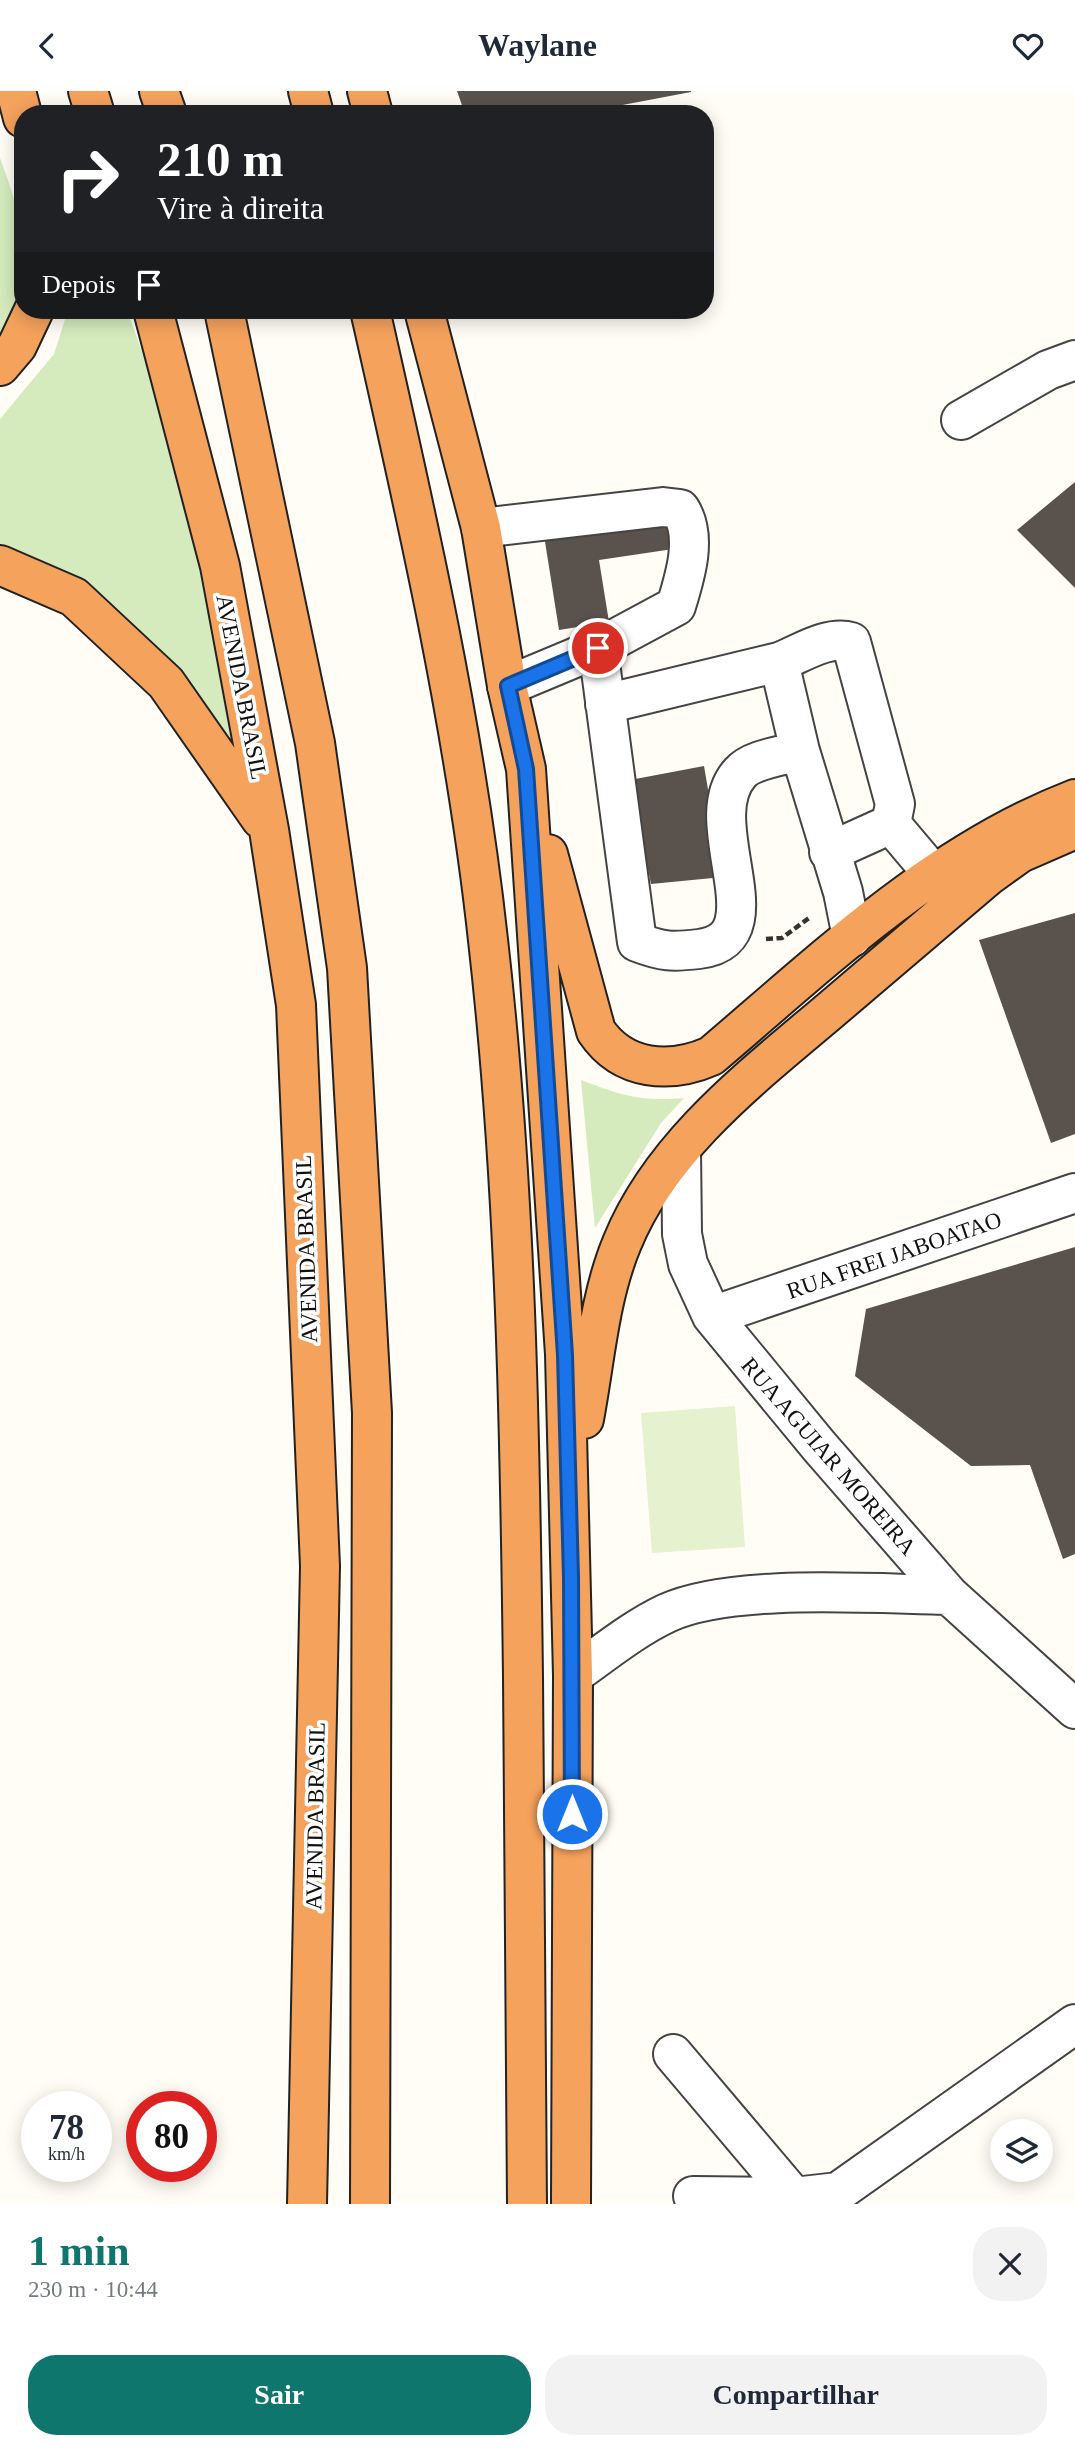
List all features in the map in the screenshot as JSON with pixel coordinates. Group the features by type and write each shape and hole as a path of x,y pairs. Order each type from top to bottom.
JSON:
{"highway":[{"path":"0,366 17,346 30,319"},
{"name":"AVENIDA BRASIL","path":"155,319 220,566 269,830 296,1005 320,1566 307,2204"},
{"path":"226,319 315,743 347,968 373,1413 370,2204"},
{"path":"372,319 417,519 460,742 488,941 510,1214 522,1482 527,2204"},
{"path":"426,319 481,528 508,686 526,769 596,1031 608,1048 629,1061 687,1067 711,1056 886,908 965,854 1075,799"},
{"path":"0,565 74,597 166,683 269,830"},
{"path":"526,769 565,1355 570,1503 573,1675 572,2204"},
{"path":"570,1503 611,1275 622,1241 645,1200 681,1150 735,1091 988,876 1020,853 1075,829"}],"street":[{"path":"961,420 1048,370 1075,360"},
{"path":"481,528 663,507 680,509 689,530 687,562 676,606 598,648 508,686"},
{"path":"606,704 779,663 826,643 842,640 851,642 895,804 891,824"},
{"path":"598,648 638,942 666,953 708,948 726,940 738,917 724,822 730,787 741,771 800,751"},
{"path":"779,663 800,751 843,892 852,937"},
{"path":"829,852 891,824"},
{"path":"891,824 934,875"},
{"name":"RUA AGUIAR MOREIRA","path":"681,1150 682,1234 688,1264 712,1316 801,1425 949,1595 1075,1709"},
{"name":"RUA FREI JABOATAO","path":"712,1316 1075,1193"},
{"path":"573,1675 642,1627 669,1612 701,1603 793,1594 949,1595"},
{"path":"693,2196 838,2198 1075,2024"},
{"path":"673,2054 794,2197"}],"path":[{"path":"738,917 770,941 793,931 843,892"}],"green space":[{"path":"0,158 14,199 14,310 0,333"},
{"path":"65,319 130,319 146,363 212,592 238,752 0,547 0,419 54,354"},
{"path":"581,1080 631,1096 684,1098 661,1123 595,1228"},
{"path":"735,1406 745,1547 652,1553 641,1413"}],"building":[{"path":"457,91 691,91 622,105 462,105"},
{"path":"1075,482 1075,588 1017,530"},
{"path":"674,510 680,548 599,560 609,622 559,630 543,529"},
{"path":"704,766 723,877 651,884 630,780"},
{"path":"1075,913 1075,1134 1051,1143 979,940"},
{"path":"1075,1247 1075,1554 1063,1559 1030,1465 971,1466 855,1376 866,1309"}],"route":[{"path":"572,1814 573,1675 565,1355 526,769 508,686 598,648"}]}
